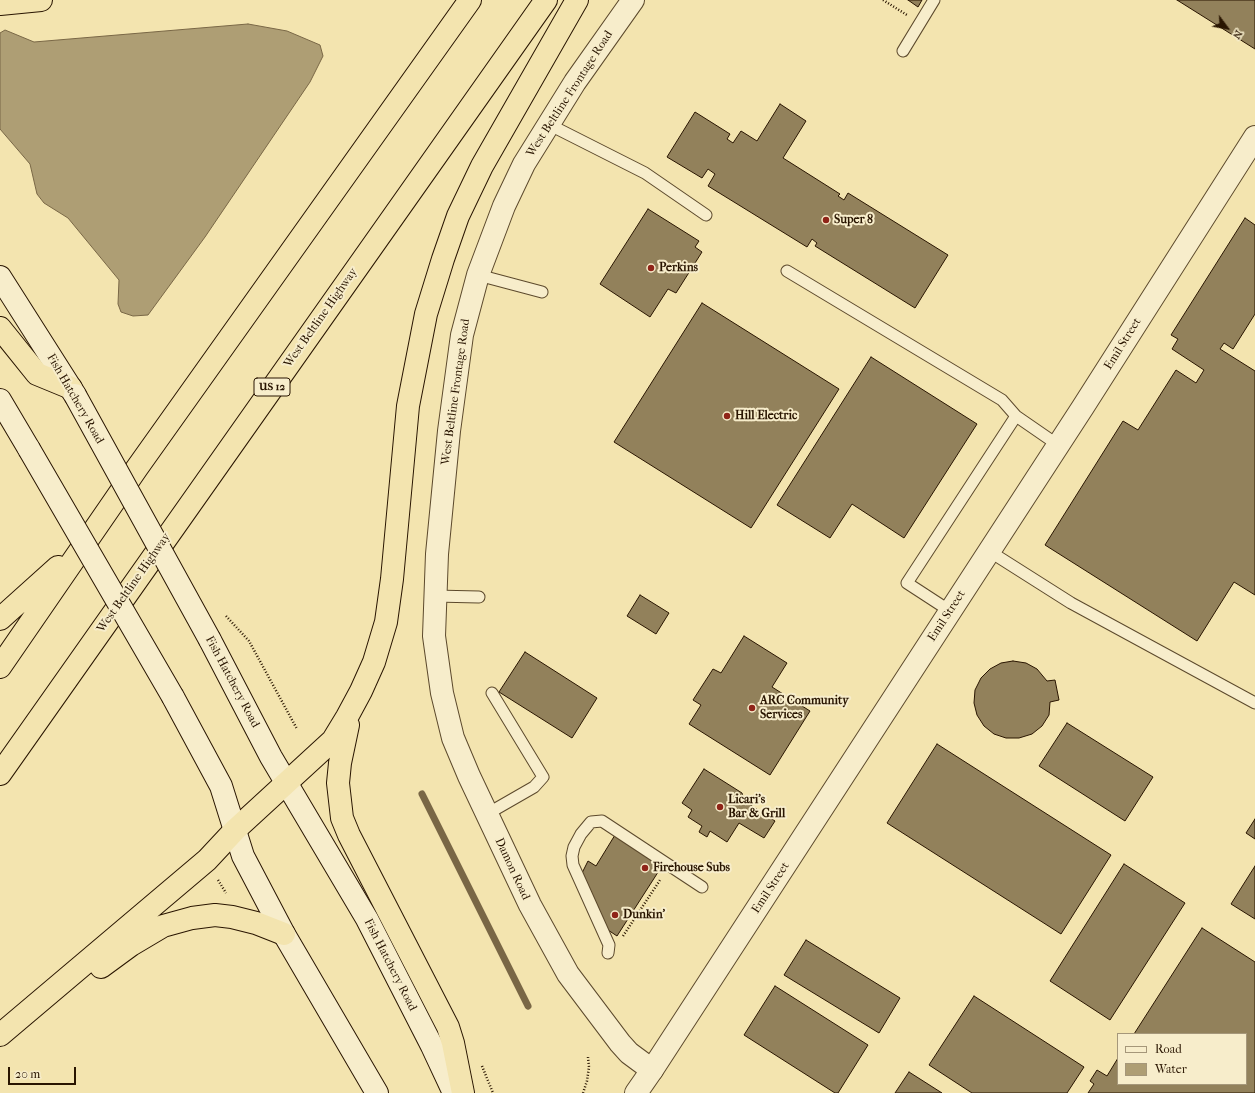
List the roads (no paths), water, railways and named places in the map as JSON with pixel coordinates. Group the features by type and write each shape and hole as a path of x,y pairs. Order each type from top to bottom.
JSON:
{"highway":[{"path":"0,4 41,0"},
{"path":"0,667 83,545 470,0"},
{"name":"West Beltline Highway","path":"0,774 546,0"},
{"path":"463,1093 453,1043 448,1027 348,835 342,818 338,792 340,763 349,722 374,662 386,622 392,579 408,406 419,348 437,278 456,222 475,178 521,94 577,0"},
{"path":"0,328 37,374 73,391"},
{"path":"0,619 83,545"},
{"path":"0,1035 207,860 235,830 333,740 361,691"},
{"path":"0,1041 131,945 163,926 192,918 215,915 256,923 284,934"}],"street":[{"name":"West Beltline Frontage Road","path":"434,636 434,596 448,431 462,335 478,275 504,206 524,164 548,124 633,0"},
{"name":"Emil Street","path":"636,1093 1058,445 1255,137"},
{"name":"Fish Hatchery Road","path":"0,277 73,391 210,640 271,756 367,919 432,1046 454,1093"},
{"path":"0,400 173,697 221,786 243,856 284,934 377,1093"},
{"name":"Damon Road","path":"434,636 442,693 453,738 530,905 568,974 620,1043 629,1053 652,1070"}],"lane":[{"path":"903,51 934,0"},
{"path":"548,124 645,173 706,215"},
{"path":"787,271 1002,400 1016,416 1058,445"},
{"path":"478,275 542,292"},
{"path":"950,611 907,583 1016,416"},
{"path":"989,551 1071,603 1255,703"},
{"path":"434,596 479,597"},
{"path":"487,814 534,788 543,777 492,693"},
{"path":"608,953 609,945 573,865 572,856 574,846 581,834 591,822 602,820 702,887"}],"water":[{"path":"248,24 287,31 320,45 323,56 310,82 205,237 148,315 133,316 121,312 118,304 119,280 68,218 44,203 37,194 30,164 0,129 0,33 5,30 34,42"}],"waterway":[{"path":"422,794 528,1006"}],"place":[{"name":"Super 8","path":"826,220"},
{"name":"Perkins","path":"651,268"},
{"name":"Hill Electric","path":"727,416"},
{"name":"ARC Community Services","path":"752,708"},
{"name":"Licari's Bar & Grill","path":"720,807"},
{"name":"Firehouse Subs","path":"645,868"},
{"name":"Dunkin'","path":"615,915"}]}
